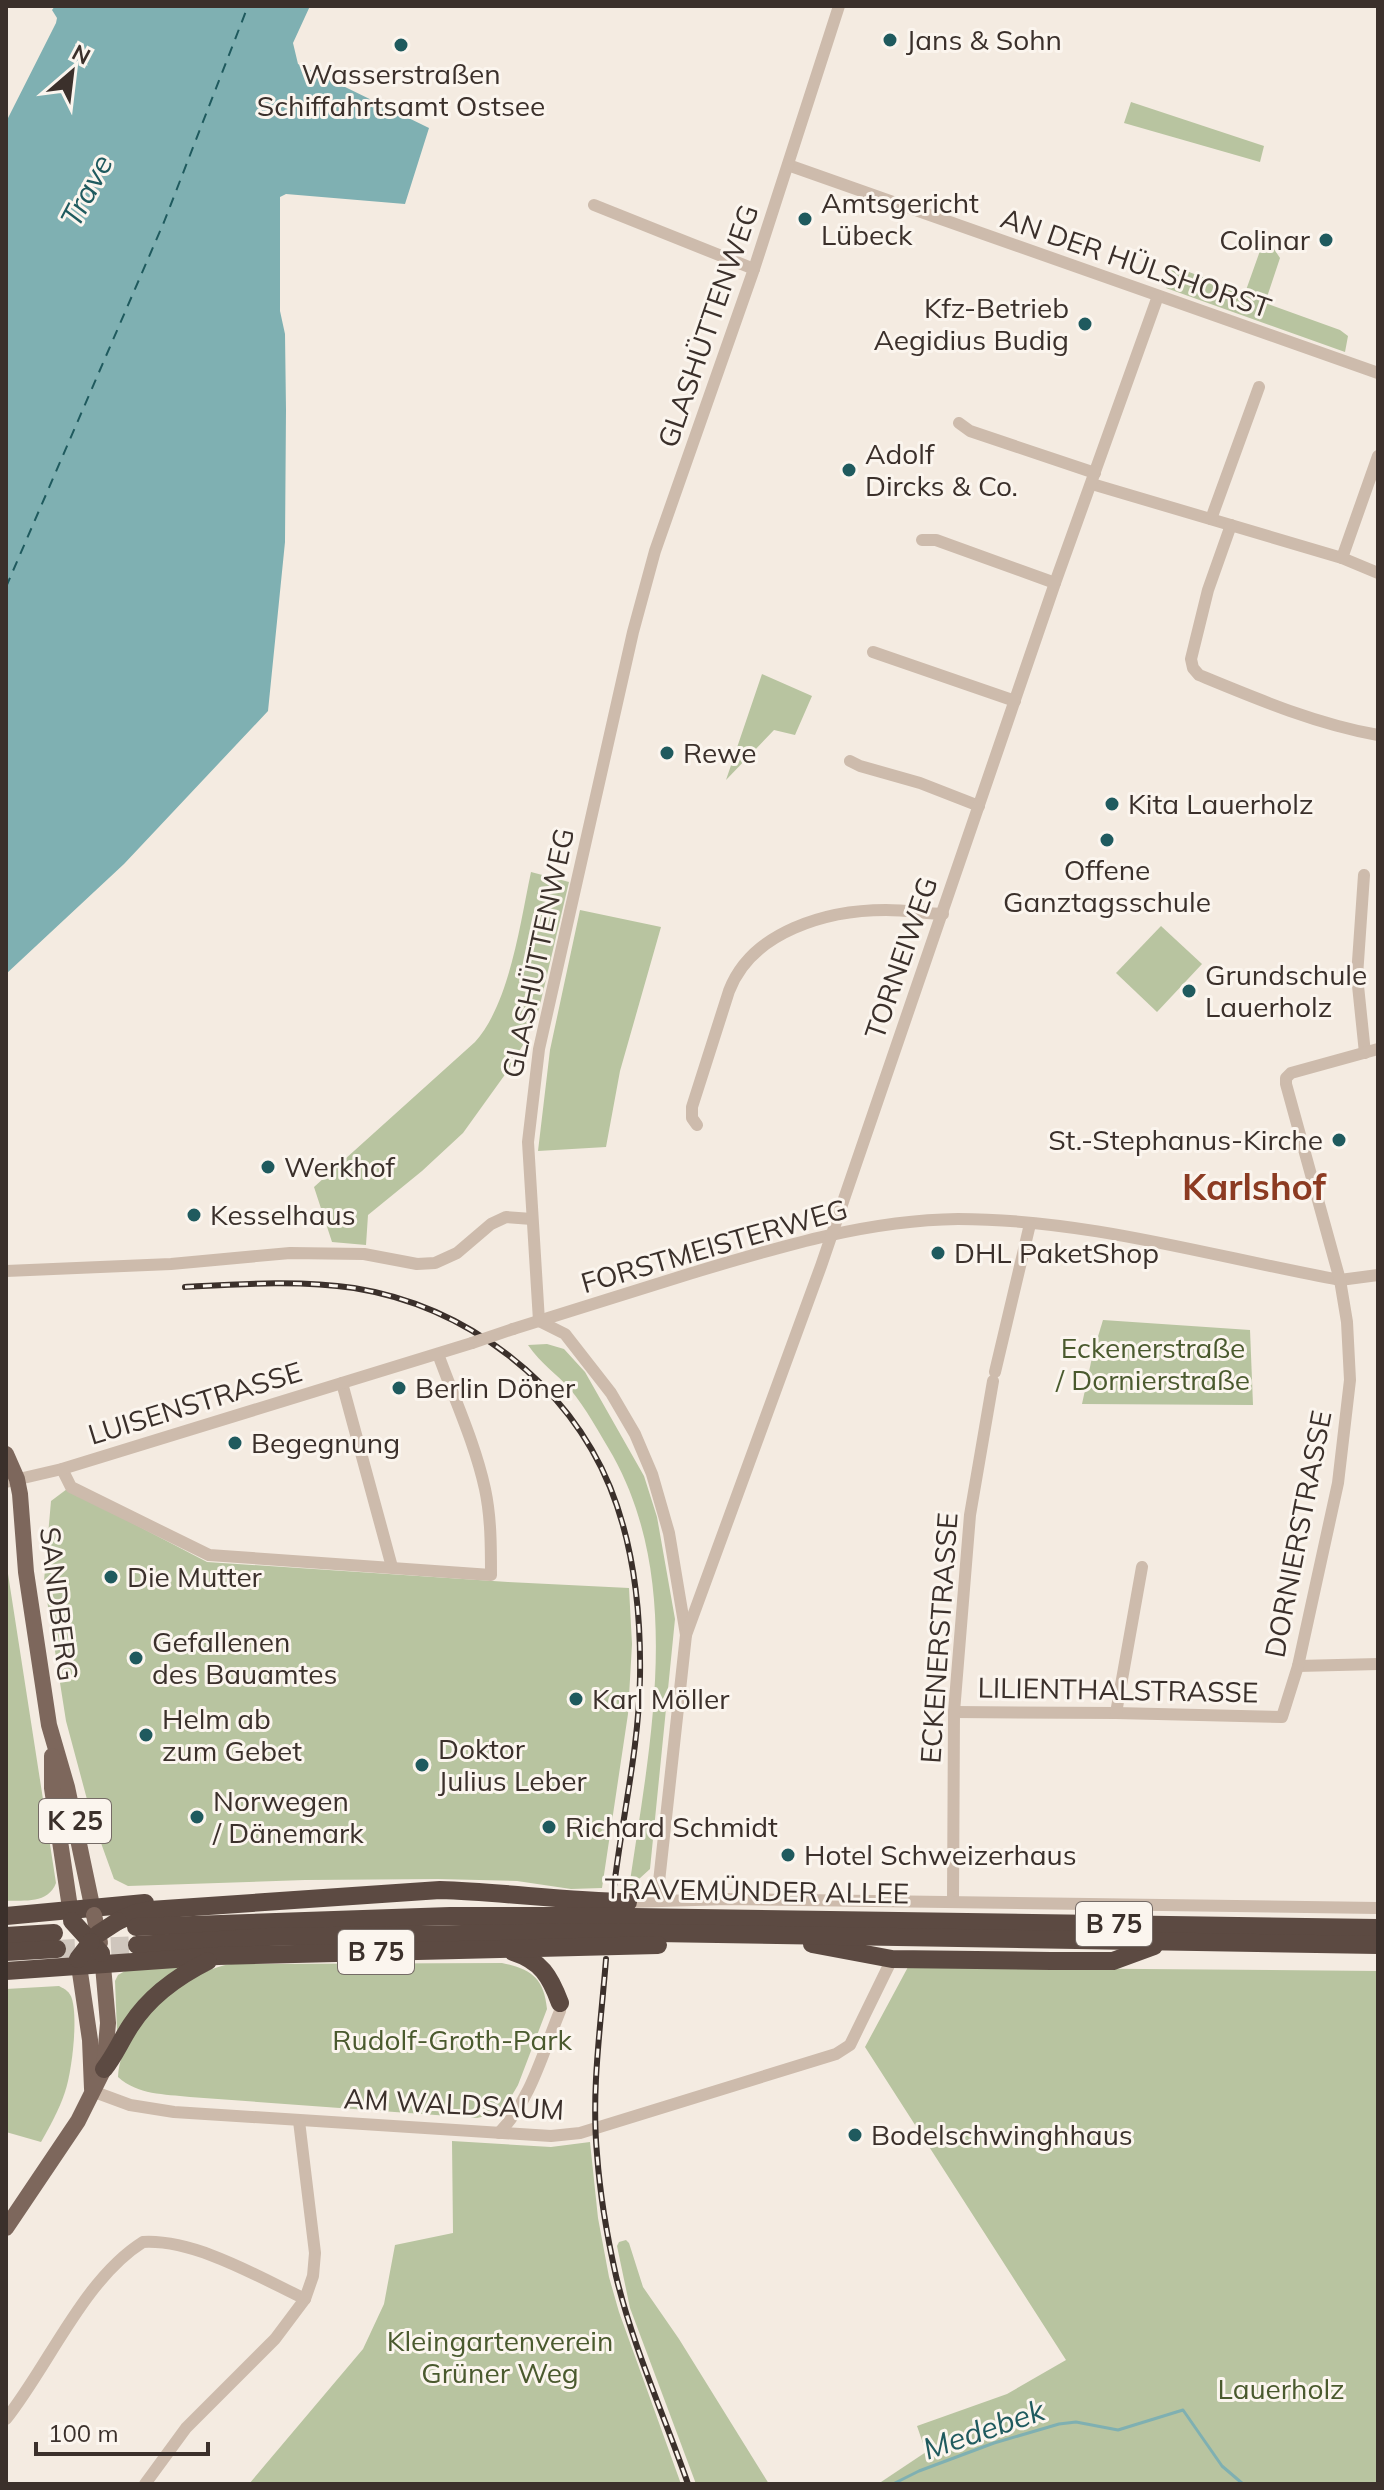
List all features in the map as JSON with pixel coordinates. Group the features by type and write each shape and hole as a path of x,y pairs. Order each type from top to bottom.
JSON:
{"highway":[{"path":"401,1892 479,1891 581,1901 628,1902"},
{"name":"B 75","path":"74,1965 97,1936 130,1931 136,1913 150,1910 401,1892 505,1904 567,1916"},
{"path":"97,1936 146,1903 203,1906"},
{"path":"68,1915 97,1936"},
{"path":"6,1916 68,1915 131,1963 218,1956"},
{"name":"TRAVEMÜNDER ALLEE","path":"130,1931 406,1917 567,1916 1378,1928"},
{"name":"TRAVEMÜNDER ALLEE","path":"130,1931 268,1937 416,1933 762,1934 1378,1945"},
{"path":"762,1934 892,1959 1113,1961 1166,1941"},
{"name":"B 75","path":"104,2069 131,2024 148,2003 170,1983 218,1956 673,1944 762,1934"},
{"path":"6,1936 56,1941 6,1952"},
{"path":"502,1949 526,1956 542,1968 560,2003"},
{"path":"6,1971 74,1965"}],"main road":[{"name":"K 25","path":"6,1454 11,1481"},
{"name":"SANDBERG","path":"11,1481 51,1734 52,1788 68,1915"},
{"name":"SANDBERG","path":"51,1734 67,1787 97,1936 108,2023 104,2069"},
{"name":"K 25","path":"68,1915 74,1965"},
{"name":"B 75","path":"74,1965 90,2040 92,2091"},
{"name":"B 75","path":"6,2228 78,2121 104,2069"}],"street":[{"name":"GLASHÜTTENWEG","path":"539,1321 528,1142 539,1049 633,632 655,551 754,269 839,6"},
{"name":"AN DER HÜLSHORST","path":"788,165 1378,373"},
{"path":"594,205 754,269"},
{"name":"TORNEIWEG","path":"686,1635 831,1234 1055,583 1158,296"},
{"path":"1211,519 1259,387"},
{"path":"959,423 970,431 1094,479 1211,519 1342,558 1378,573"},
{"path":"1342,558 1378,456"},
{"path":"1231,525 1208,590 1191,659 1193,668 1199,675 1255,698 1346,730 1378,735"},
{"path":"922,540 936,540 1055,583"},
{"path":"873,652 1015,701"},
{"path":"850,761 979,806"},
{"path":"1364,875 1357,976 1365,1053 1378,1049"},
{"path":"697,1125 692,1118 692,1107 729,991 740,969 757,950 801,924 827,917 871,910 943,914"},
{"name":"DORNIERSTRASSE","path":"1282,1717 1298,1666 1338,1483 1350,1380 1347,1322 1340,1280 1286,1078 1291,1073 1365,1053"},
{"path":"6,1271 171,1264 290,1253 364,1254 417,1264 435,1263 457,1253 491,1224 506,1217 532,1219"},
{"name":"FORSTMEISTERWEG","path":"539,1321 759,1252 831,1234 959,1219 1112,1234 1340,1280 1378,1275"},
{"name":"ECKENERSTRASSE","path":"953,1901 954,1712 970,1515 994,1376 1030,1224"},
{"path":"539,1321 565,1334 611,1393 635,1434 652,1474 669,1533 686,1635 657,1900"},
{"name":"LUISENSTRASSE","path":"11,1481 62,1469 539,1321"},
{"name":"LUISENSTRASSE","path":"62,1469 71,1487 209,1555 491,1575 485,1489 474,1450 438,1354"},
{"name":"LUISENSTRASSE","path":"342,1383 392,1567"},
{"path":"1116,1713 1142,1567"},
{"path":"1298,1666 1378,1664"},
{"name":"LILIENTHALSTRASSE","path":"954,1712 1282,1717"},
{"name":"TRAVEMÜNDER ALLEE","path":"628,1902 953,1901 1378,1908"},
{"name":"AM WALDSAUM","path":"92,2091 130,2105 174,2112 551,2136 580,2133 836,2054 850,2045 892,1959"},
{"path":"499,2133 513,2119 526,2096 560,2011 560,2003"},
{"path":"145,2484 186,2428 275,2339 305,2299 313,2276 315,2253 299,2121"},
{"path":"6,2419 88,2298 116,2262 143,2242 196,2251 305,2299"}],"green space":[{"path":"1131,102 1264,146 1260,162 1124,123"},
{"path":"1272,246 1280,258 1265,303 1340,330 1348,336 1345,352 1166,288 1173,266 1245,293 1261,248"},
{"path":"762,674 812,696 795,735 774,730 726,780"},
{"path":"531,872 569,882 539,1009 527,1038 463,1133 368,1215 366,1245 332,1242 314,1187 475,1042 487,1026 512,962"},
{"path":"580,910 661,927 620,1071 606,1147 538,1151 550,1050"},
{"path":"1161,926 1202,964 1157,1012 1116,973"},
{"name":"Eckenerstraße / Dornierstraße","path":"1103,1320 1250,1330 1253,1405 1082,1404"},
{"path":"547,1344 564,1349 585,1372 644,1476 657,1517 675,1619 650,1869 629,1888 652,1725 656,1669 655,1613 649,1559 635,1506 613,1456 576,1396 528,1345"},
{"path":"67,1489 207,1562 629,1588 632,1644 628,1714 602,1888 571,1889 517,1881 438,1879 128,1886 114,1879 92,1818 66,1721 44,1581 51,1501"},
{"path":"6,1561 56,1883 42,1898 6,1901"},
{"name":"Rudolf-Groth-Park","path":"502,1963 521,1968 539,1982 547,2009 518,2085 502,2112 477,2118 190,2097 143,2090 118,2077 121,2058 142,2021 174,1990 212,1969 231,1964"},
{"path":"190,1964 117,2031 115,1981 118,1975 125,1971"},
{"name":"Lauerholz","path":"908,1967 1378,1971 1378,2484 878,2484 926,2452 917,2426 1007,2394 1066,2360 865,2047"},
{"path":"59,1986 70,1994 74,2008 72,2059 63,2099 41,2142 6,2132 6,1989"},
{"name":"Kleingartenverein Grüner Weg","path":"452,2141 551,2147 590,2142 598,2218 609,2277 681,2484 249,2484 363,2349 384,2304 395,2245 453,2233"},
{"path":"626,2240 643,2287 769,2484 696,2484 630,2308 617,2246"}],"water":[{"name":"Trave","path":"55,6 310,6 293,43 298,64 429,128 405,204 286,194 280,197 280,311 285,334 285,542 268,711 124,864 6,974 6,122 56,23 57,18 52,10"}],"waterway":[{"name":"Medebek","path":"893,2484 994,2443 1059,2424 1076,2422 1118,2430 1183,2410 1222,2466 1243,2484"}],"ferry route":[{"path":"6,587 164,222 248,6"}],"tunnel":[{"path":"57,1949 137,1945"}],"railway":[{"path":"185,1287 312,1284 354,1288 395,1297 473,1331 508,1355 540,1383 568,1414 591,1449 610,1487 625,1533 637,1605 639,1704 614,1887"},
{"path":"606,1959 595,2105 604,2215 631,2329 688,2484"}],"place":[{"name":"Jans & Sohn","path":"890,40"},
{"name":"Wasserstraßen Schiffahrtsamt Ostsee","path":"401,45"},
{"name":"Amtsgericht Lübeck","path":"805,219"},
{"name":"Colinar","path":"1326,240"},
{"name":"Kfz-Betrieb Aegidius Budig","path":"1085,324"},
{"name":"Adolf Dircks & Co.","path":"849,470"},
{"name":"Rewe","path":"667,753"},
{"name":"Kita Lauerholz","path":"1112,804"},
{"name":"Offene Ganztagsschule","path":"1107,840"},
{"name":"Grundschule Lauerholz","path":"1189,991"},
{"name":"St.-Stephanus-Kirche","path":"1339,1140"},
{"name":"Werkhof","path":"268,1167"},
{"name":"Kesselhaus","path":"194,1215"},
{"name":"DHL PaketShop","path":"938,1253"},
{"name":"Berlin Döner","path":"399,1388"},
{"name":"Begegnung","path":"235,1443"},
{"name":"Die Mutter","path":"111,1577"},
{"name":"Gefallenen des Bauamtes","path":"136,1658"},
{"name":"Karl Möller","path":"576,1699"},
{"name":"Helm ab zum Gebet","path":"146,1735"},
{"name":"Doktor Julius Leber","path":"422,1765"},
{"name":"Norwegen / Dänemark","path":"197,1817"},
{"name":"Richard Schmidt","path":"549,1827"},
{"name":"Hotel Schweizerhaus","path":"788,1855"},
{"name":"Bodelschwinghhaus","path":"855,2135"}],"district":[{"name":"Karlshof","path":"1254,1187"}]}
